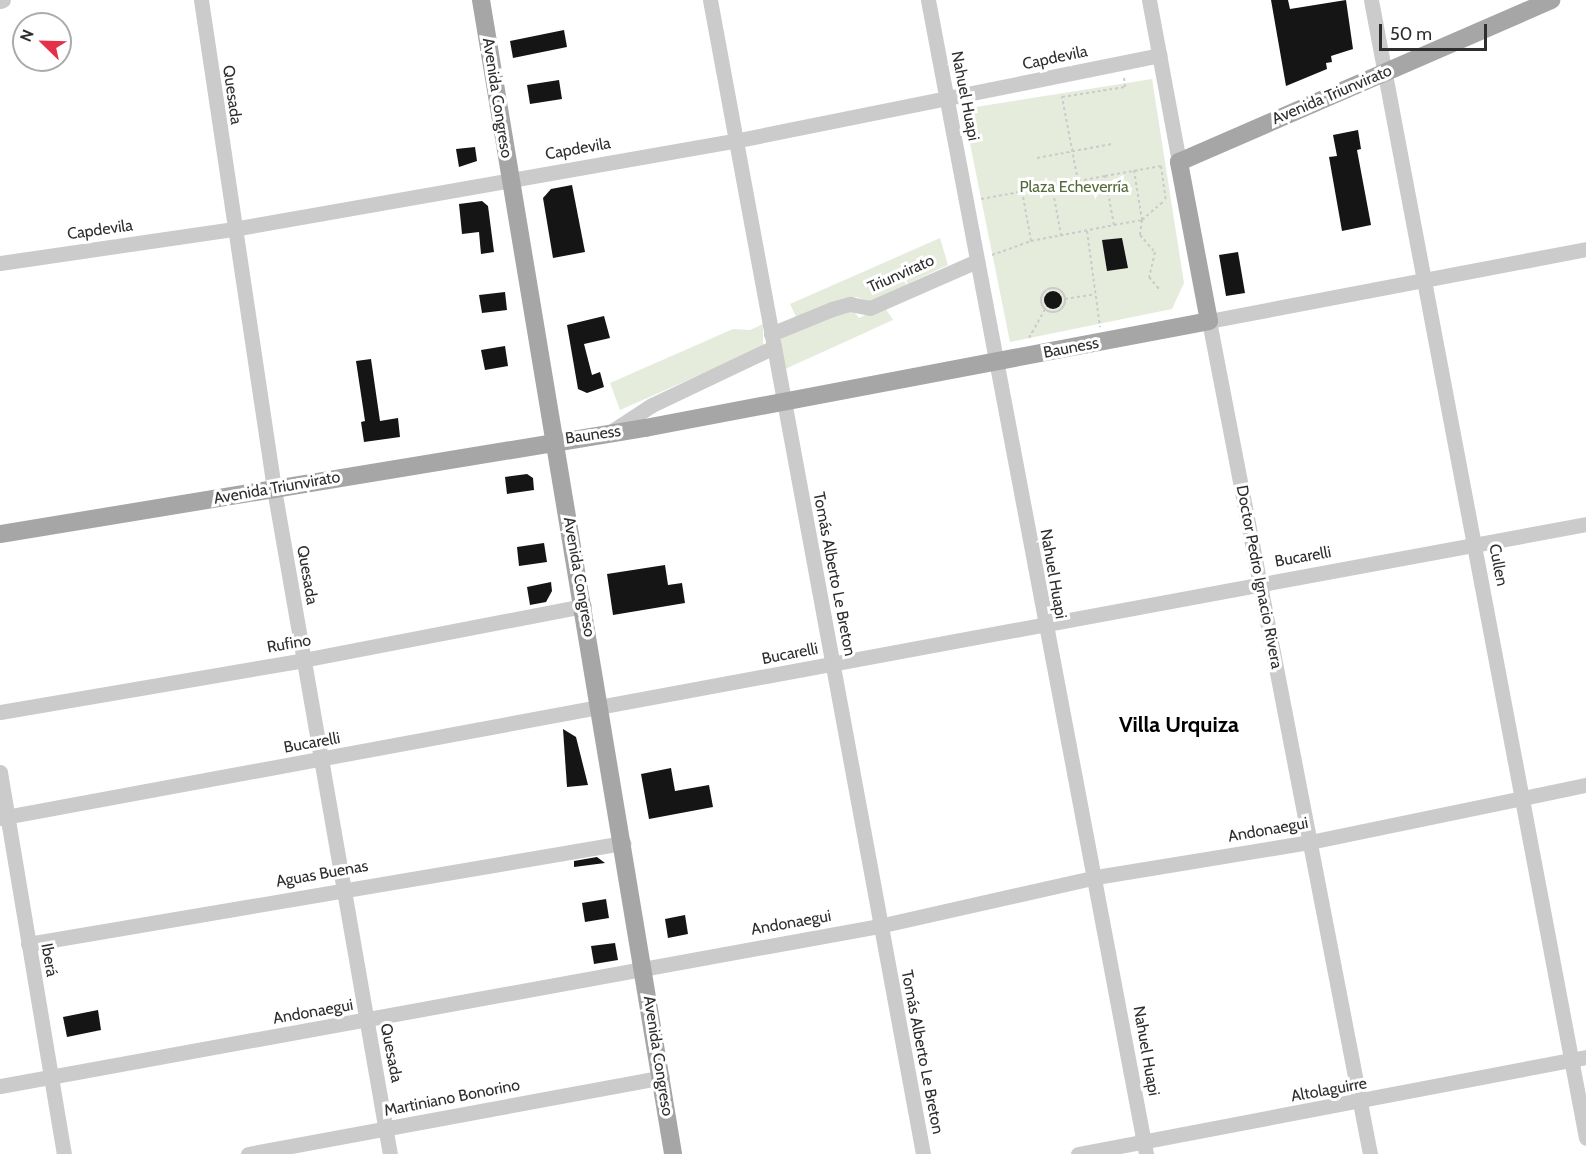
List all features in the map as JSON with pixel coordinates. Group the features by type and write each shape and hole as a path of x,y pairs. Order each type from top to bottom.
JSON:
{"main road":[{"name":"Avenida Congreso","path":"482,0 510,179 645,968 673,1154"},
{"name":"Avenida Triunvirato","path":"1179,162 1551,0"},
{"name":"Doctor Pedro Ignacio Rivera","path":"1179,162 1209,321"},
{"name":"Bauness","path":"555,441 997,362 1209,321"},
{"name":"Avenida Triunvirato","path":"0,534 555,441"}],"street":[{"name":"Quesada","path":"201,0 233,229 274,489 390,1154"},
{"name":"Tomás Alberto Le Breton","path":"710,0 739,140 783,401 923,1154"},
{"name":"Nahuel Huapi","path":"928,0 1044,623 1096,877 1145,1148"},
{"name":"Doctor Pedro Ignacio Rivera","path":"1149,0 1179,162"},
{"name":"Cullen","path":"1371,0 1422,278 1476,544 1523,796 1578,1059 1586,1138"},
{"name":"Capdevila","path":"0,263 233,229 739,140 1160,55"},
{"name":"Bauness","path":"1209,321 1422,278 1586,249"},
{"name":"Triunvirato","path":"609,433 652,405 832,309 850,304 870,308 977,261"},
{"name":"Doctor Pedro Ignacio Rivera","path":"1209,321 1370,1154"},
{"name":"Bucarelli","path":"4,817 602,709 1044,623 1586,524"},
{"name":"Rufino","path":"0,712 303,660 584,606"},
{"name":"Iberá","path":"0,772 4,817 64,1154"},
{"name":"Andonaegui","path":"0,1086 879,926 1096,877 1310,842 1523,796 1586,785"},
{"name":"Aguas Buenas","path":"28,944 343,888 623,843"},
{"name":"Altolaguirre","path":"1078,1154 1145,1148 1578,1059"},
{"name":"Martiniano Bonorino","path":"248,1154 662,1077"}],"path":[{"path":"1078,181 1062,97 1125,87 1123,63"},
{"path":"1036,158 1112,144"},
{"path":"966,202 1161,166 1166,200"},
{"path":"1134,170 1142,220 1140,235 1155,252 1149,277 1159,289"},
{"path":"1105,176 1114,225"},
{"path":"1052,186 1061,236"},
{"path":"1022,191 1031,241"},
{"path":"977,261 1031,241 1142,220 1166,200 1186,196"},
{"path":"1087,230 1101,341"},
{"path":"1045,309 1041,300 1047,289 1059,289 1065,299"},
{"path":"1065,299 1096,294"},
{"path":"1045,309 1058,312 1065,299"},
{"path":"1022,357 1022,342 1029,338 1045,309"}],"green space":[{"name":"Plaza Echeverría","path":"1152,79 1184,283 1172,309 1010,342 963,109"},
{"path":"940,238 948,265 869,302 857,297 840,300 797,319 790,304"},
{"path":"884,306 893,320 783,370 780,341 784,335 852,309 859,318"},
{"path":"763,324 763,347 620,410 610,383 733,329 750,330"}],"building":[{"path":"1271,0 1288,0 1290,9 1346,0 1353,49 1331,56 1332,62 1326,63 1327,69 1286,86"},
{"path":"564,30 567,47 513,58 510,41"},
{"path":"559,80 562,99 530,104 527,85"},
{"path":"1358,130 1361,149 1357,150 1371,225 1342,231 1329,157 1337,156 1333,135"},
{"path":"475,147 477,161 459,167 456,149"},
{"path":"572,185 585,252 553,258 543,198 551,189"},
{"path":"482,201 488,206 494,252 481,254 479,232 462,234 459,204"},
{"path":"1122,238 1128,268 1107,271 1102,240"},
{"path":"1238,252 1245,293 1226,296 1219,255"},
{"path":"1053,291 1059,294 1062,300 1059,306 1053,309 1047,306 1044,300 1047,294"},
{"path":"505,292 507,310 482,313 479,295"},
{"path":"604,316 610,338 584,344 592,375 600,372 604,387 587,393 578,389 567,325"},
{"path":"505,346 508,366 485,370 481,350"},
{"path":"371,359 380,421 398,418 400,437 364,442 361,422 365,421 356,361"},
{"path":"527,474 533,478 534,490 507,494 505,477"},
{"path":"544,543 547,562 519,566 517,547"},
{"path":"665,565 668,585 682,583 685,603 613,615 607,574"},
{"path":"551,582 552,591 546,602 530,605 527,587"},
{"path":"563,729 576,737 588,785 567,787"},
{"path":"671,768 675,791 709,785 713,807 649,819 641,774"},
{"path":"597,857 605,863 574,867 574,861"},
{"path":"606,899 609,918 585,922 582,903"},
{"path":"685,915 688,934 668,938 665,919"},
{"path":"615,943 618,960 594,964 591,946"},
{"path":"98,1010 101,1030 67,1037 63,1017"}],"district":[{"name":"Villa Urquiza","path":"1179,725"}]}
